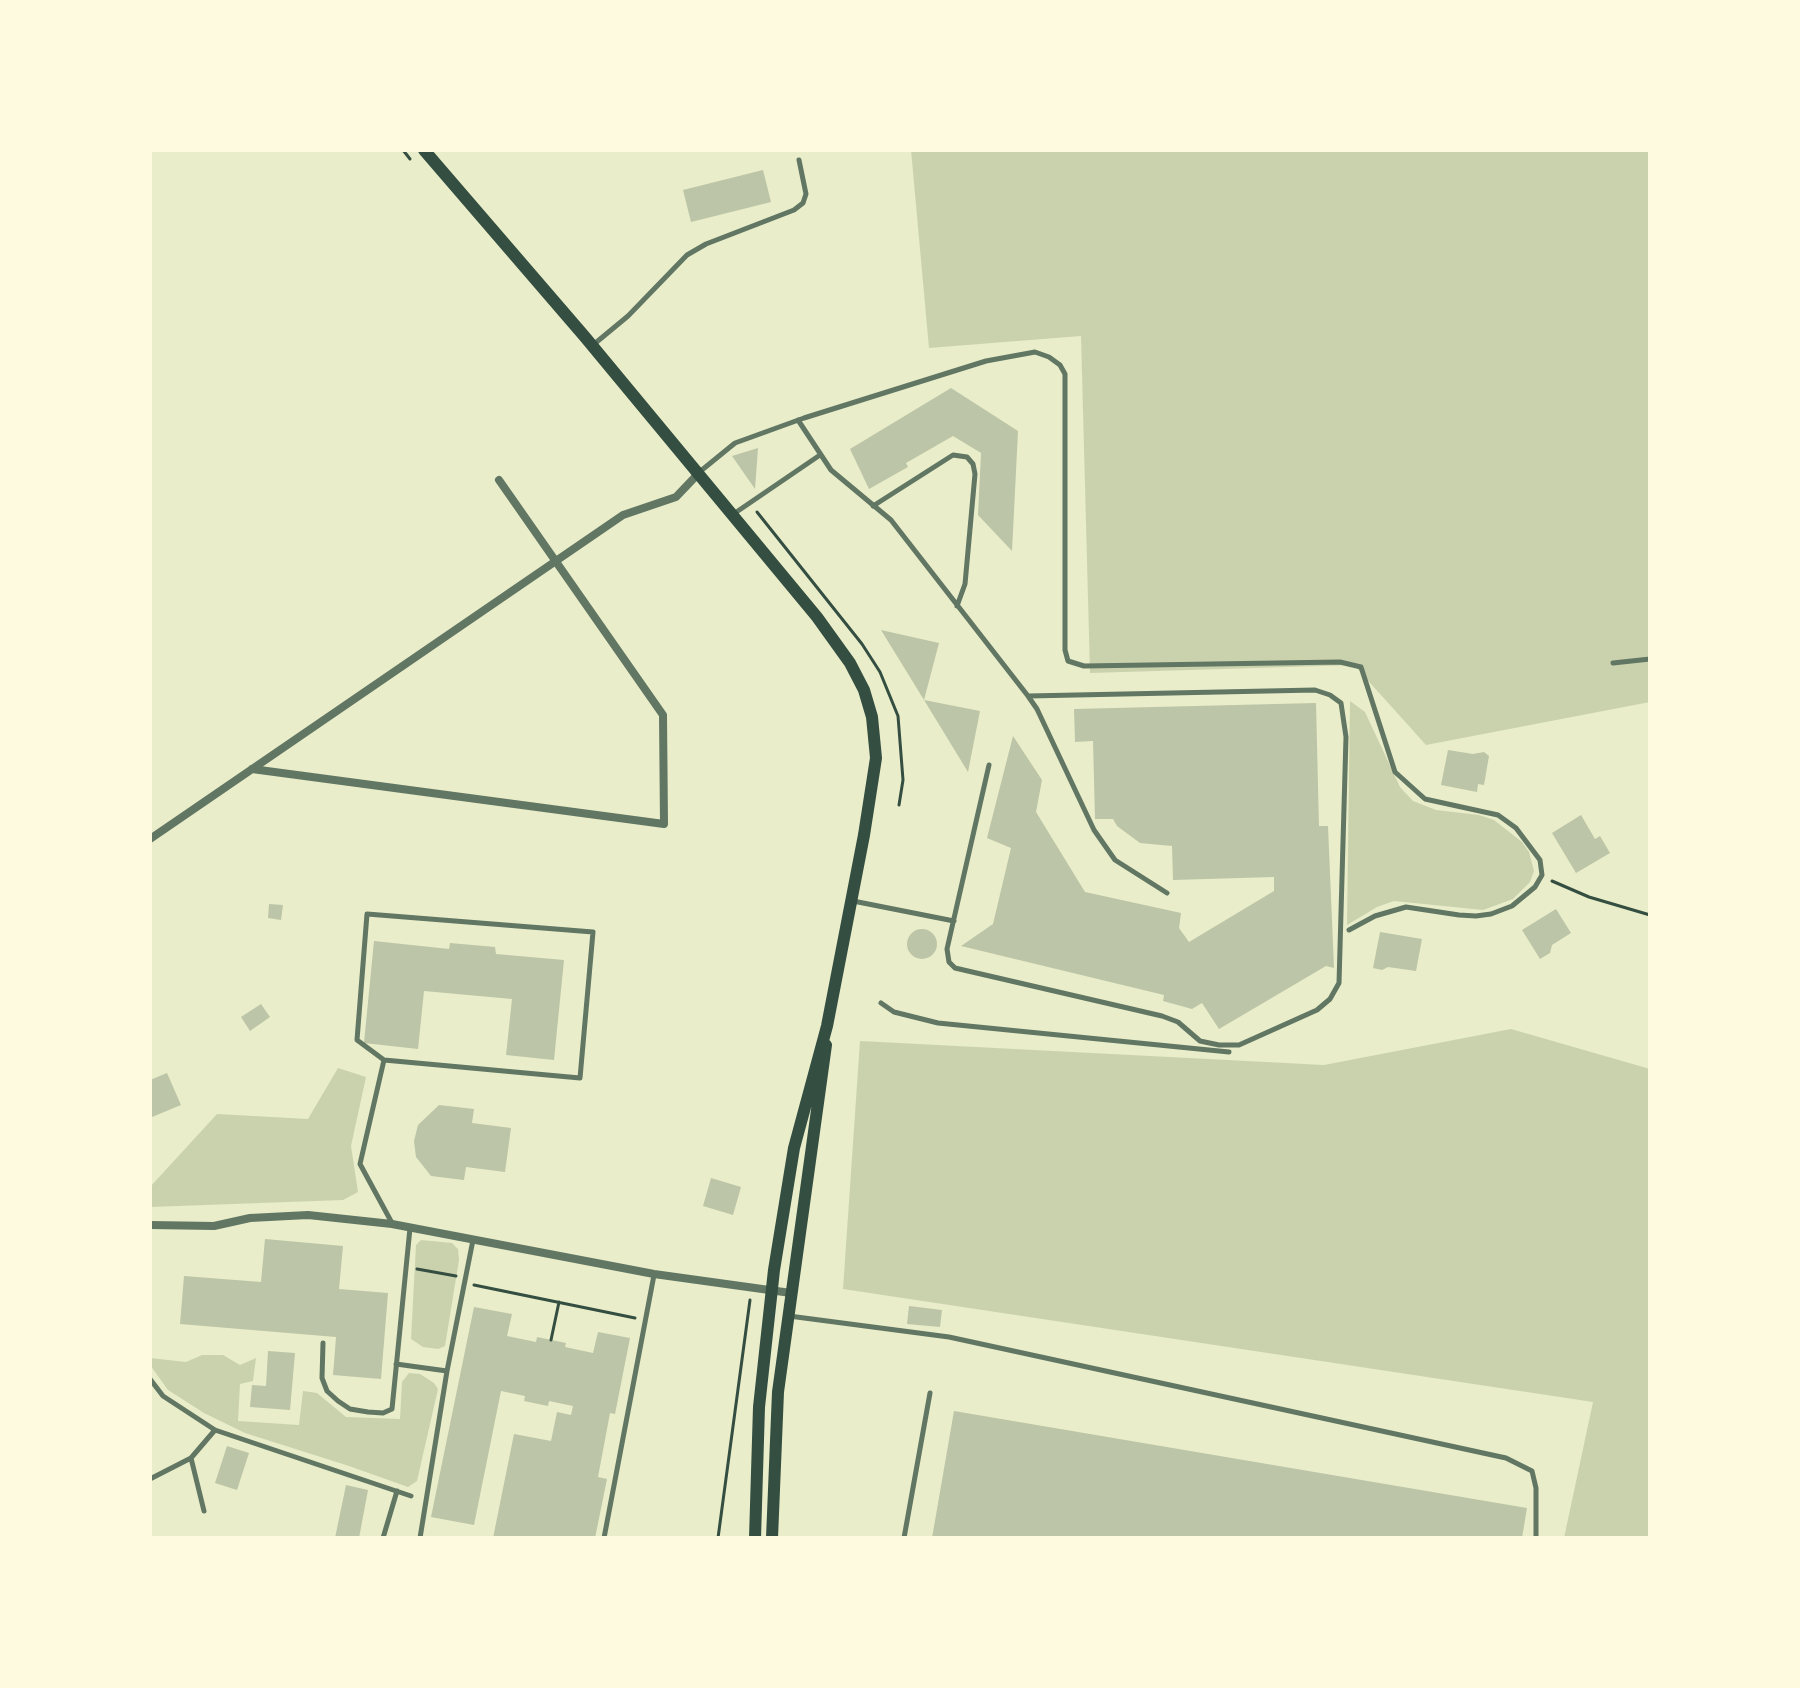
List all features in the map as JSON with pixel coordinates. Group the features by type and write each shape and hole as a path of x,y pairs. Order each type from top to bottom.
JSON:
{"main road":[{"path":"424,150 592,346 834,640 850,663 868,702 875,732 876,758 827,1026 794,1148 771,1290 759,1407 755,1538"},
{"path":"774,1538 778,1392 823,1080 827,1026"}],"street":[{"path":"150,839 623,515 676,497 697,475"},
{"path":"252,769 664,824 663,715 499,480"},
{"path":"150,1225 214,1226 250,1218 308,1215 392,1224 654,1274 791,1293"}],"lane":[{"path":"592,346 628,316 687,255 706,244 794,210 803,203 806,194 799,160"},
{"path":"697,475 735,443 798,420 986,361 1035,352 1049,357 1060,365 1065,374 1065,650 1068,661 1084,666 1340,662 1361,667 1395,772 1425,799 1498,815 1531,844 1540,860 1542,875 1527,895 1512,906 1491,914 1459,915 1406,907 1375,916 1349,930"},
{"path":"798,420 820,455 846,484 891,520 1028,696 1094,830 1107,850 1130,871 1167,893"},
{"path":"732,515 820,455"},
{"path":"873,506 953,455 967,457 973,464 975,474 965,584 957,606"},
{"path":"1613,663 1650,659"},
{"path":"989,765 947,949 949,962 955,968 1162,1016 1178,1022 1200,1041 1219,1045 1239,1045 1317,1010 1330,999 1339,983 1346,737 1341,703 1315,690 1028,696"},
{"path":"851,901 954,921"},
{"path":"367,914 593,932 580,1078 384,1060 357,1040 367,914"},
{"path":"881,1003 894,1012 938,1023 1229,1052"},
{"path":"384,1060 360,1164 392,1224"},
{"path":"323,1343 322,1378 327,1391 350,1409 383,1413 392,1409 410,1227"},
{"path":"420,1538 447,1371 473,1239"},
{"path":"604,1538 654,1274"},
{"path":"788,1316 949,1337 1506,1458 1532,1471 1536,1488 1536,1538"},
{"path":"396,1364 447,1371"},
{"path":"150,1379 163,1396 215,1430 411,1496"},
{"path":"904,1538 930,1393"},
{"path":"150,1479 191,1458 215,1430"},
{"path":"191,1458 204,1511"},
{"path":"383,1538 397,1491"}],"path":[{"path":"403,150 413,162"},
{"path":"1542,875 1589,897 1650,915"},
{"path":"406,1268 458,1277 472,1285 646,1320"},
{"path":"718,1538 752,1287"},
{"path":"551,1340 559,1302"}],"green space":[{"path":"911,150 1650,150 1650,702 1426,745 1354,665 1090,673 1081,336 929,348"},
{"path":"1350,701 1365,712 1400,787 1413,801 1436,810 1494,820 1522,842 1529,852 1534,871 1530,882 1513,899 1483,910 1394,901 1347,925"},
{"path":"1511,1029 1650,1069 1650,1538 1564,1538 1593,1402 843,1289 860,1041 1324,1065"},
{"path":"338,1068 366,1077 351,1146 358,1192 343,1200 150,1207 150,1187 217,1114 308,1119"},
{"path":"421,1240 452,1243 458,1249 459,1260 445,1346 438,1349 423,1347 411,1339 416,1245"},
{"path":"202,1355 223,1355 240,1365 256,1358 253,1381 240,1384 238,1421 299,1425 303,1391 317,1393 346,1417 400,1419 402,1382 409,1373 420,1374 438,1389 417,1481 408,1487 245,1433 204,1413 168,1390 150,1365 150,1358 186,1362"}],"building":[{"path":"763,170 771,202 691,222 683,190"},
{"path":"951,388 1018,431 1012,551 978,515 981,453 953,436 869,489 850,449"},
{"path":"758,448 755,489 732,456"},
{"path":"881,630 939,643 924,700"},
{"path":"924,700 980,711 968,772"},
{"path":"1316,703 1319,826 1328,826 1334,968 1326,966 1219,1029 1202,1003 1192,1009 1163,1001 1164,995 961,946 993,924 1011,848 987,838 1013,736 1042,780 1036,812 1085,892 1181,913 1179,928 1189,942 1274,891 1274,877 1173,880 1172,846 1140,843 1117,826 1113,819 1095,819 1093,741 1075,742 1074,709"},
{"path":"1448,750 1473,754 1484,752 1489,756 1484,785 1478,784 1477,792 1441,785"},
{"path":"1581,815 1595,839 1600,836 1610,853 1576,873 1552,833"},
{"path":"269,904 283,905 281,920 268,918"},
{"path":"1556,909 1571,933 1552,945 1550,953 1540,959 1522,930"},
{"path":"922,929 933,933 937,944 933,955 922,959 911,955 907,944 911,933"},
{"path":"1380,932 1422,939 1416,971 1373,968"},
{"path":"374,941 449,949 450,943 495,947 496,954 564,960 554,1060 506,1055 512,999 424,991 418,1049 364,1043"},
{"path":"261,1004 270,1017 250,1031 241,1017"},
{"path":"167,1073 181,1105 152,1117 150,1080"},
{"path":"439,1105 474,1109 472,1123 511,1128 505,1172 466,1167 464,1180 431,1176 416,1157 414,1141 418,1125"},
{"path":"711,1178 741,1187 733,1215 703,1206"},
{"path":"265,1239 343,1246 339,1289 388,1293 381,1379 333,1375 336,1337 180,1324 184,1276 261,1282"},
{"path":"909,1306 942,1310 940,1327 907,1324"},
{"path":"474,1307 512,1314 507,1336 536,1342 537,1337 593,1353 598,1332 630,1338 615,1414 610,1413 598,1477 607,1479 595,1538 493,1538 514,1434 551,1441 557,1412 571,1415 573,1406 549,1401 548,1406 524,1401 525,1396 501,1391 474,1525 431,1517"},
{"path":"268,1351 295,1353 290,1410 250,1407 252,1385 266,1386"},
{"path":"954,1411 1527,1508 1522,1538 932,1538"},
{"path":"227,1446 249,1453 237,1490 215,1483"},
{"path":"346,1485 368,1490 359,1538 335,1538"}]}
